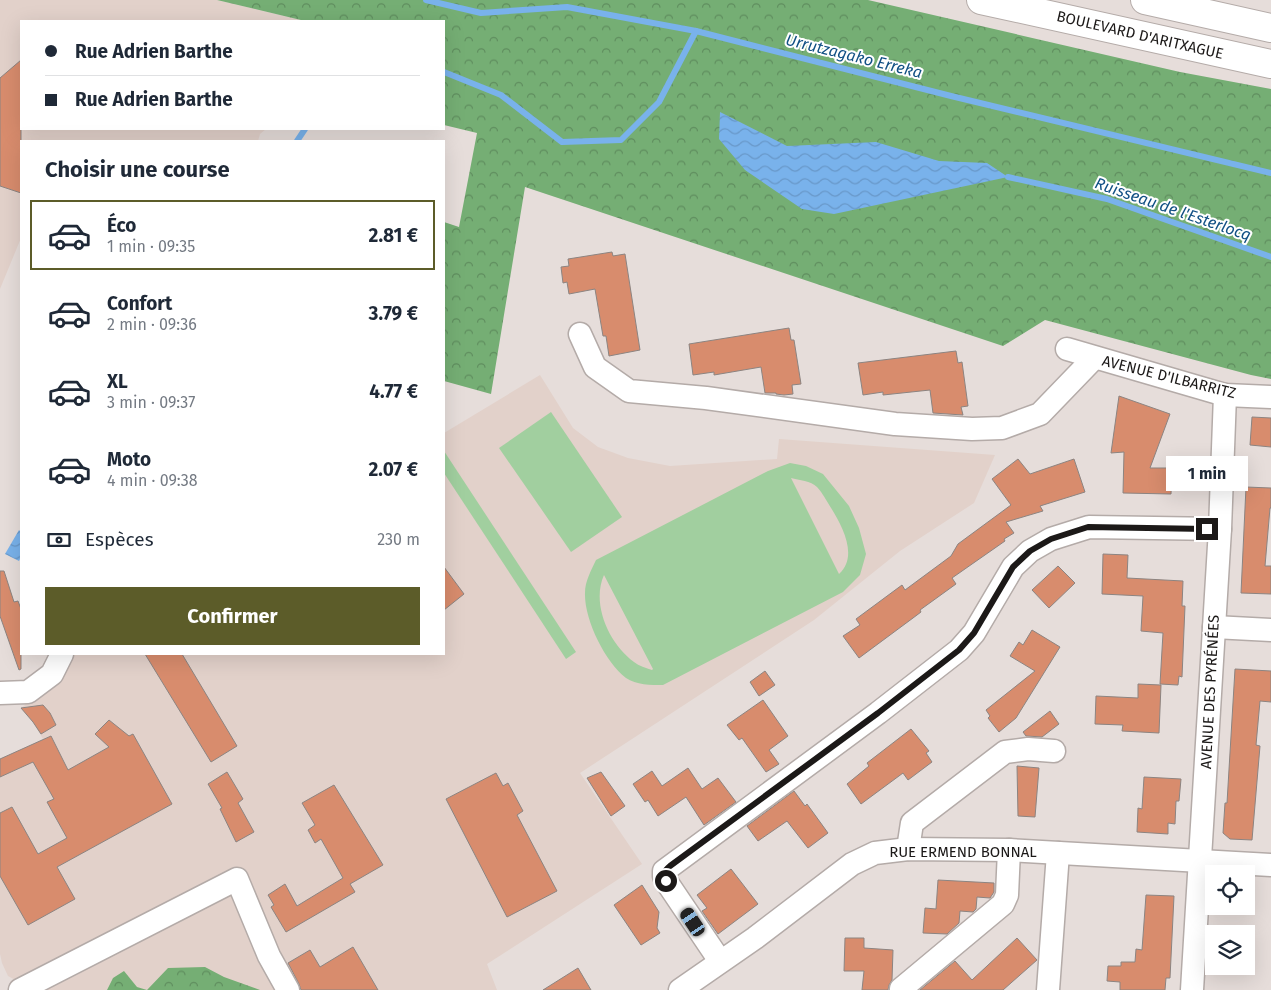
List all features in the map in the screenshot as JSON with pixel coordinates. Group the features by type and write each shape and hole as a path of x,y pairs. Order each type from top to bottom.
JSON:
{"main road":[{"name":"BOULEVARD D'ARITXAGUE","path":"981,0 1271,64"},
{"path":"1144,0 1271,28"}],"street":[{"path":"580,334 595,367 629,391 706,398 895,424 972,429 1002,428 1040,414 1094,358"},
{"name":"AVENUE D'ILBARRITZ","path":"1067,349 1225,395 1271,398"},
{"name":"AVENUE DES PYRÉNÉES","path":"1192,990 1220,529 1225,395"},
{"path":"720,961 666,881 664,871 878,713 959,650 974,633 1013,567 1030,551 1051,539 1088,527 1220,529"},
{"path":"1214,627 1271,630"},
{"path":"0,693 28,692 52,674 62,655"},
{"path":"908,849 912,823 1005,752 1028,749 1054,751"},
{"name":"RUE ERMEND BONNAL","path":"680,990 755,938 852,864 875,853 908,849 1009,850 1271,865"},
{"path":"902,989 1002,904 1007,895 1009,850"},
{"path":"1048,990 1058,853"},
{"path":"20,990 237,879 269,956 288,990"}],"shaded area":[{"path":"0,0 217,0 301,20 20,20 20,130 265,130 260,134 258,140 20,140 20,240 0,289"},
{"path":"540,375 573,428 598,447 628,458 670,466 777,459 779,439 995,455 974,503 900,551 814,620 580,773 642,864 487,964 497,990 23,990 19,982 8,976 0,954 0,759 43,739 22,708 69,655 445,655 445,432"}],"green space":[{"path":"217,0 868,0 1180,72 1271,89 1271,379 1045,320 1003,346 525,187 491,394 445,381 445,222 459,227 477,133 445,125 445,20 301,20"},
{"path":"551,412 622,517 571,552 499,448"},
{"path":"445,453 576,652 566,659 445,475"},
{"path":"790,463 806,466 823,474 849,506 859,528 866,554 860,575 843,592 663,685 649,685 626,678 618,671 604,651 597,639 588,615 585,589 596,560 768,471","holes":["791,478 808,482 817,487 838,519 848,548 848,558 839,574","604,575 653,669 652,670 634,662 617,645 610,634 601,611 600,598"]},
{"path":"205,967 224,977 260,990 147,990 168,968"},
{"path":"124,971 137,987 147,990 107,990 113,978"}],"water":[{"path":"720,112 787,146 876,142 939,161 987,163 1008,177 834,214 802,209 745,170 719,139"},
{"path":"19,530 19,561 5,554"}],"building":[{"path":"20,61 20,193 0,186 0,78"},
{"path":"612,252 613,256 625,254 640,350 609,356 606,336 603,336 595,289 569,294 567,282 563,283 561,267 569,266 568,259"},
{"path":"789,328 791,340 794,340 801,384 792,385 793,394 765,393 761,367 714,375 714,372 693,375 689,344"},
{"path":"956,351 958,363 962,362 968,406 961,407 963,415 933,413 930,390 883,395 883,392 863,395 858,363"},
{"path":"1119,396 1170,414 1150,468 1172,468 1171,494 1123,493 1124,452 1111,453"},
{"path":"1252,417 1271,418 1271,447 1250,445"},
{"path":"1018,459 1030,474 1074,459 1085,492 1040,506 1043,511 1006,522 1014,533 952,578 956,584 859,658 843,636 860,625 856,619 902,585 905,590 951,556 958,544 1011,505 992,479"},
{"path":"1246,487 1271,488 1271,508 1265,566 1271,566 1271,594 1241,593"},
{"path":"1103,554 1128,555 1127,578 1183,581 1182,606 1185,606 1182,677 1179,676 1178,685 1160,684 1163,633 1141,631 1143,596 1102,594"},
{"path":"1058,566 1075,583 1049,608 1032,590"},
{"path":"445,568 464,594 445,609"},
{"path":"0,571 4,571 14,602 18,601 20,606 21,669 19,670 0,616"},
{"path":"1032,630 1060,647 1016,718 999,732 988,718 990,716 986,710 1035,671 1010,656 1019,642 1023,645"},
{"path":"146,655 183,655 237,746 211,762"},
{"path":"1235,669 1271,671 1271,702 1260,701 1256,745 1260,746 1252,840 1230,839 1223,833 1225,803 1227,803"},
{"path":"765,671 775,685 759,696 750,682"},
{"path":"1138,684 1161,685 1159,733 1122,731 1123,725 1095,724 1096,696 1138,698"},
{"path":"763,700 788,736 769,750 779,764 766,772 742,738 739,740 727,725"},
{"path":"43,705 50,713 56,725 41,734 21,708"},
{"path":"1050,711 1059,724 1042,737 1026,736 1023,732"},
{"path":"109,720 129,736 133,734 172,804 57,867 75,899 28,925 0,876 0,813 12,807 38,854 67,838 47,802 54,799 33,762 0,777 0,759 51,736 68,770 109,747 95,734"},
{"path":"911,729 929,751 926,753 932,762 908,780 903,773 861,804 847,784 869,766 867,763"},
{"path":"1017,766 1039,768 1035,817 1018,816"},
{"path":"688,768 702,789 718,778 736,802 704,825 686,797 658,816 648,800 645,802 633,784 652,771 662,786"},
{"path":"227,772 243,799 238,803 254,832 236,842 220,809 222,808 208,784"},
{"path":"601,772 625,806 611,816 587,778"},
{"path":"496,773 503,786 508,783 523,811 517,815 557,891 507,917 446,799"},
{"path":"1144,777 1181,779 1179,801 1176,801 1175,824 1168,823 1168,834 1137,832 1138,808 1142,809"},
{"path":"334,785 383,865 350,884 355,892 286,932 271,907 274,905 268,895 285,884 297,906 343,878 321,839 315,843 308,830 315,825 302,803"},
{"path":"794,791 805,806 807,804 828,833 808,848 787,821 758,841 747,826"},
{"path":"731,869 758,904 718,934 702,911 707,908 697,895"},
{"path":"938,880 994,883 994,892 990,898 977,897 976,909 973,912 960,911 959,923 947,934 923,933 925,908 936,909"},
{"path":"642,885 659,912 657,928 660,933 641,945 614,905"},
{"path":"1146,895 1174,896 1170,978 1166,978 1165,990 1120,990 1120,982 1107,981 1108,966 1121,966 1121,962 1135,962 1136,949 1142,950"},
{"path":"845,938 864,938 864,948 893,950 892,980 888,990 862,990 864,971 844,971"},
{"path":"1017,938 1037,960 1003,990 920,990 955,961 972,980"},
{"path":"353,947 378,990 301,990 288,963 310,950 320,967"},
{"path":"578,968 591,990 543,990"}],"waterway":[{"name":"Urrutzagako Erreka","path":"426,0 481,13 567,7 696,31 951,96 1271,173"},
{"path":"445,72 501,95 562,142 621,140 659,102 696,31"},
{"path":"298,140 304,130"},
{"name":"Ruisseau de l'Esterlocq","path":"1008,177 1107,199 1271,257"}],"route":[{"path":"666,881 664,871 670,866 878,713 959,650 974,633 1013,567 1030,551 1051,539 1088,527 1207,529"}]}
